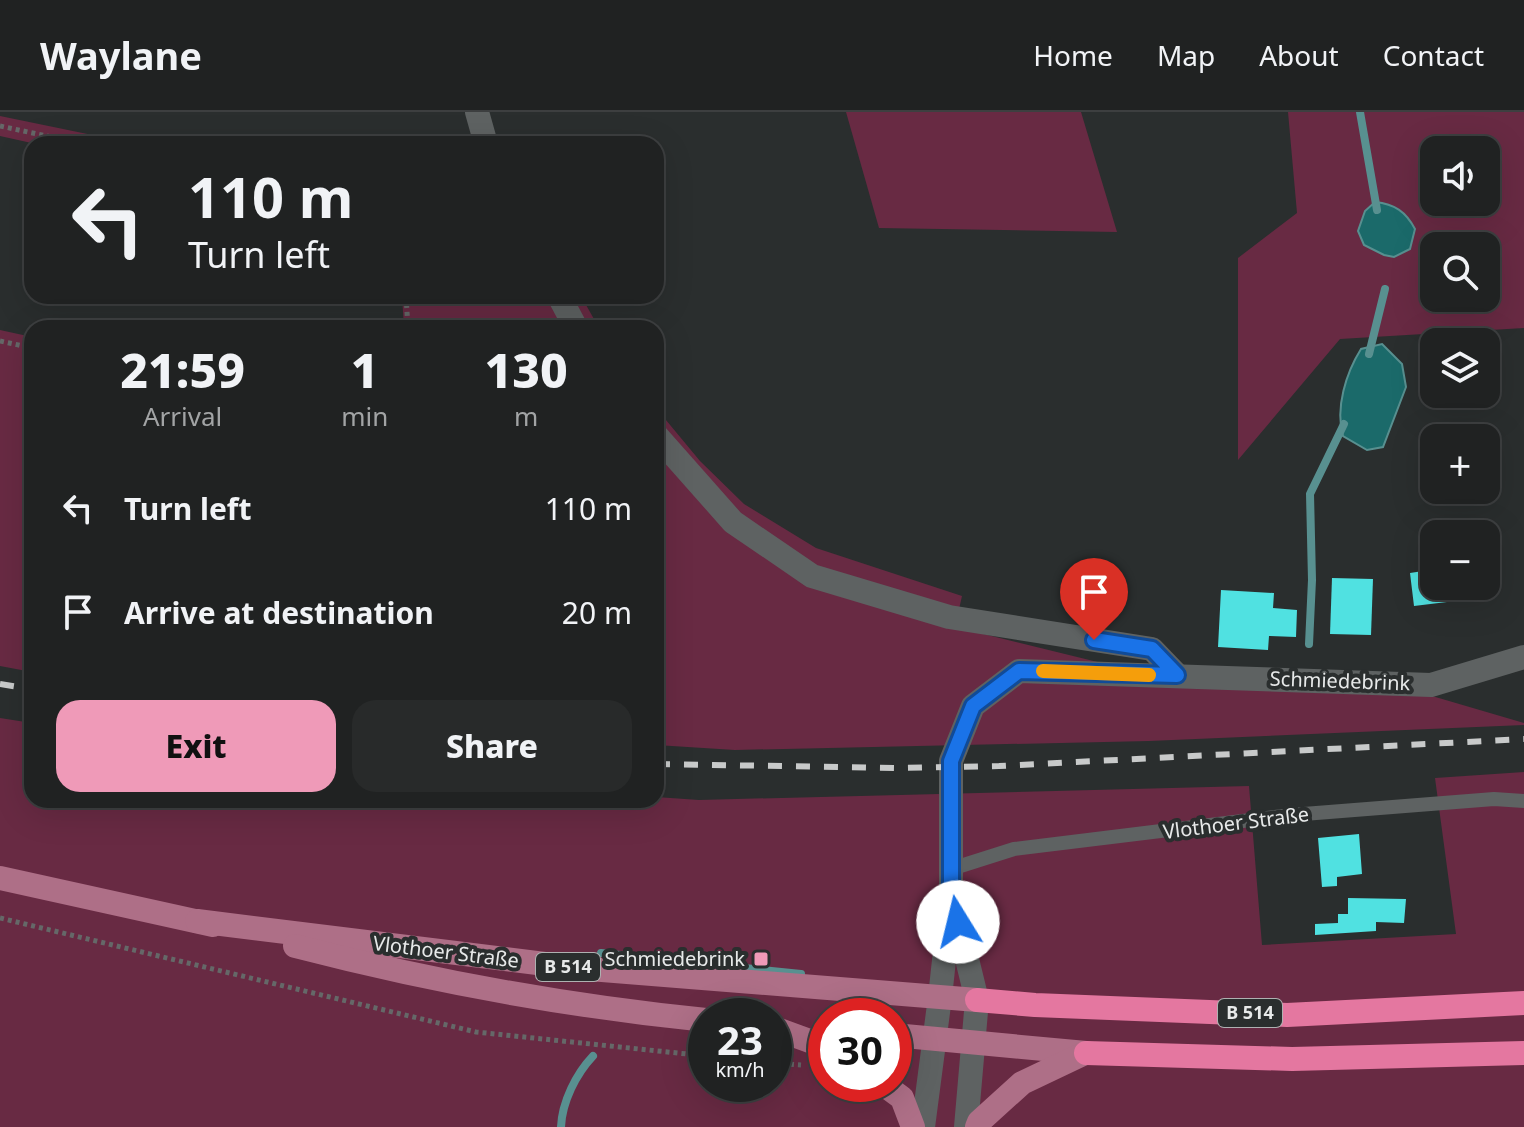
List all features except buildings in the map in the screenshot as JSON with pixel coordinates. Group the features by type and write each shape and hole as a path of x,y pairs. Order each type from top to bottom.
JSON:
{"highway":[{"name":"B 514","path":"977,1000 1287,1015 1524,1003"},
{"name":"B 514","path":"1086,1053 1292,1059 1524,1053"}],"main road":[{"name":"Vlothoer Straße","path":"0,878 197,921 401,973 573,1004 688,1018"},
{"name":"Vlothoer Straße","path":"197,921 577,968 940,997"},
{"name":"B 514","path":"940,997 977,1000"},
{"name":"B 514","path":"912,1037 1086,1053"},
{"path":"977,1127 1022,1083 1086,1053"},
{"path":"904,1102 913,1127"}],"street":[{"path":"477,112 484,136"},
{"path":"664,444 733,522 812,576 949,617 1152,649 1177,675"},
{"name":"Schmiedebrink","path":"940,997 951,896 951,761 973,706 1019,671 1431,685 1524,657"},
{"name":"Schmiedebrink","path":"951,896 977,1000"},
{"path":"923,1127 940,997"},
{"path":"966,1127 977,1000"}],"lane":[{"name":"Vlothoer Straße","path":"951,869 1014,849 1291,815 1494,799 1524,801"}],"path":[{"path":"0,126 47,136"},
{"path":"0,341 24,346"},
{"path":"0,918 476,1032 688,1054"}],"shaded area":[{"path":"846,112 1081,112 1117,232 879,228"},
{"path":"1288,112 1524,112 1524,328 1420,328 1420,334 1340,339 1238,460 1238,258 1297,213"},
{"path":"0,116 97,136 24,136 24,141 0,136"},
{"path":"402,304 586,304 594,320 404,320"},
{"path":"0,330 24,335 24,670 0,666"},
{"path":"664,418 700,461 744,504 816,548 962,596 955,627 1171,680 1432,696 1524,723 1149,741 735,750 664,746"},
{"path":"0,718 24,722 24,808 664,808 664,798 699,800 1249,786 1262,945 1456,934 1435,778 1524,772 1524,1127 0,1127"}],"water":[{"path":"1375,202 1394,207 1408,218 1415,229 1410,249 1394,257 1364,245 1358,231 1365,211"},
{"path":"1382,344 1402,364 1406,387 1383,447 1367,450 1343,436 1341,402 1361,349"}],"waterway":[{"path":"1360,112 1377,210"},
{"path":"1369,354 1385,289"},
{"path":"1309,644 1312,580 1310,494 1344,424"},
{"path":"601,953 801,974"},
{"path":"561,1127 571,1089 593,1056"}],"railway":[{"path":"0,684 24,688"},
{"path":"664,764 900,768 999,766 1524,739"}],"slow traffic":[{"path":"1043,671 1149,675"}],"place":[{"name":"Schmiedebrink","path":"761,959"}],"route":[{"path":"958,922 951,896 951,761 973,706 1019,671 1177,675 1152,649 1094,640"}]}
